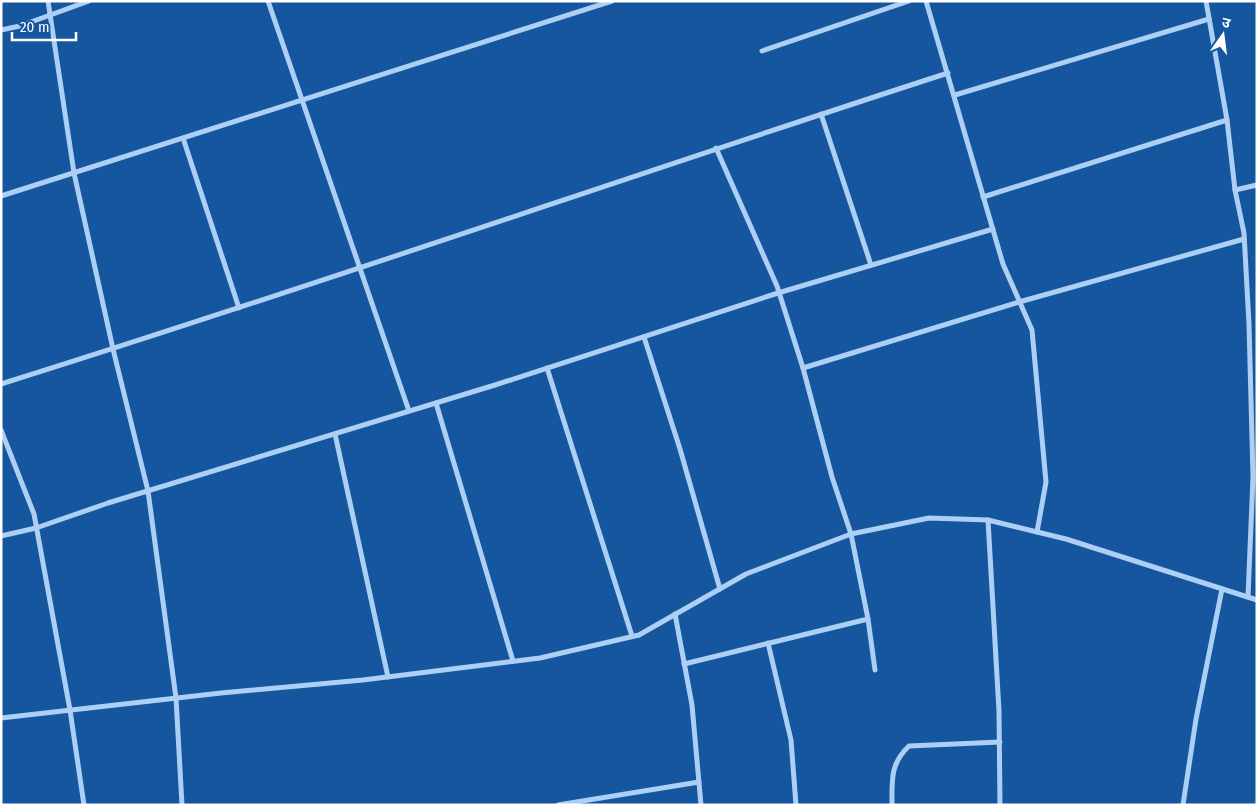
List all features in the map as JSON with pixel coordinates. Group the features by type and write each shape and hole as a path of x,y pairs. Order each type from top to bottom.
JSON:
{"street":[{"path":"48,1 74,173 113,349 148,491 176,698 182,805"},
{"path":"1,30 20,26 88,1"},
{"path":"268,1 409,411"},
{"path":"1,196 612,1"},
{"path":"762,50 909,1"},
{"path":"926,1 955,95 1002,264 1032,330 1046,482 1037,532"},
{"path":"1206,1 1227,120 1235,190 1244,239 1249,324 1253,477 1248,597"},
{"path":"955,95 1209,19"},
{"path":"1,384 239,308 716,148 948,73"},
{"path":"821,114 871,265"},
{"path":"983,197 1227,120"},
{"path":"183,138 239,308"},
{"path":"716,148 778,293 803,368 832,477 851,534 868,618 875,670"},
{"path":"1235,190 1257,185"},
{"path":"1,536 36,528 148,491 548,368 778,293 993,229"},
{"path":"803,368 1019,302 1244,239"},
{"path":"644,337 680,449 720,589"},
{"path":"548,368 632,636"},
{"path":"436,403 513,662"},
{"path":"1,430 34,514 70,710 84,805"},
{"path":"335,434 388,677"},
{"path":"1,718 388,677 540,658 639,635 746,574 851,534 929,518 988,520 1066,539 1257,600"},
{"path":"988,520 1000,742 1000,805"},
{"path":"1183,805 1196,718 1222,589"},
{"path":"675,614 692,705 701,805"},
{"path":"684,664 868,618"},
{"path":"768,644 791,740 796,805"},
{"path":"892,805 893,768 898,756 909,746 1000,742"},
{"path":"558,805 699,782"}]}
